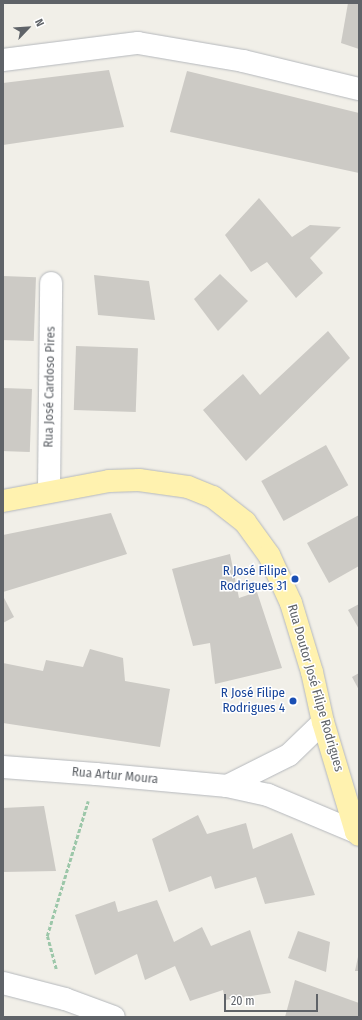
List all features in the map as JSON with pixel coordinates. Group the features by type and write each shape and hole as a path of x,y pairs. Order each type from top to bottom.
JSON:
{"main road":[{"name":"Rua Doutor José Filipe Rodrigues","path":"3,501 49,491 109,481 139,480 188,487 213,497 245,522 269,555 291,603 312,672 323,722 358,833"}],"street":[{"path":"3,60 138,44 243,61 359,89"},
{"name":"Rua José Cardoso Pires","path":"49,491 51,284"},
{"path":"228,786 289,755 323,722"},
{"name":"Rua Artur Moura","path":"3,767 228,786 268,795 358,833"},
{"path":"3,983 65,999 114,1017"}],"path":[{"path":"65,999 47,936 96,774"}],"building":[{"path":"348,3 359,3 359,49 341,43"},
{"path":"109,70 124,127 3,145 3,83"},
{"path":"187,71 359,113 359,173 170,132"},
{"path":"259,198 292,237 310,225 341,227 310,258 323,273 296,298 267,262 251,272 225,235"},
{"path":"220,274 248,301 218,331 194,299"},
{"path":"94,275 149,281 155,320 98,315"},
{"path":"3,276 36,277 34,341 3,340"},
{"path":"328,331 350,358 246,461 203,410 243,374 260,395"},
{"path":"76,346 138,348 136,412 74,410"},
{"path":"3,388 32,389 30,452 3,451"},
{"path":"326,445 348,485 284,521 261,481"},
{"path":"111,513 127,554 3,592 3,535"},
{"path":"359,515 359,566 329,583 307,543"},
{"path":"230,554 239,598 257,592 282,668 215,684 210,643 193,646 172,569"},
{"path":"3,596 14,617 3,623"},
{"path":"359,604 359,629 348,610"},
{"path":"90,649 123,658 125,681 170,689 160,747 3,723 3,663 43,671 46,660 83,667"},
{"path":"359,673 359,690 352,677"},
{"path":"44,806 56,871 3,872 3,808"},
{"path":"198,815 207,834 246,823 253,849 292,833 315,895 265,904 256,877 215,889 211,876 169,892 152,839"},
{"path":"157,900 174,942 202,927 211,946 250,930 271,993 225,1000 223,990 190,1001 175,966 145,980 137,954 95,975 75,915 115,901 118,912"},
{"path":"298,931 330,942 326,972 288,958"},
{"path":"358,957 359,971 355,971"},
{"path":"295,980 359,1003 359,1017 285,1017"}],"place":[{"name":"R José Filipe Rodrigues 31","path":"295,579"},
{"name":"R José Filipe Rodrigues 4","path":"293,701"}]}
